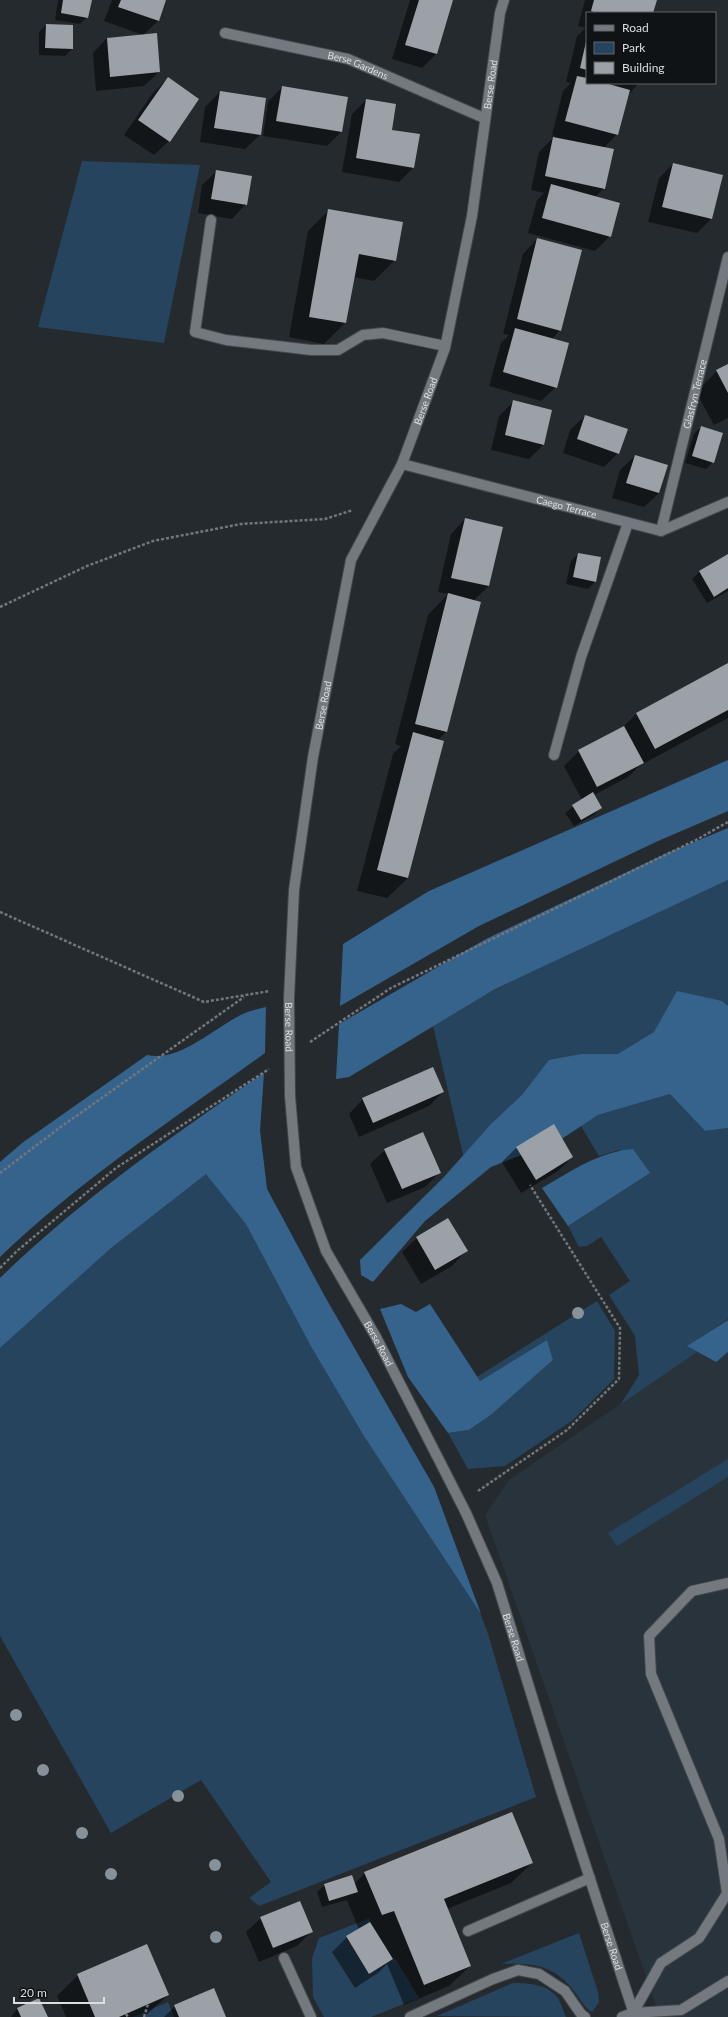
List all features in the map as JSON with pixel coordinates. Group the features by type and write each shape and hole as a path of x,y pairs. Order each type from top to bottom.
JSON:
{"main road":[{"name":"Berse Road","path":"504,0 500,13 484,118 472,216 445,346 402,464 351,560 314,749 294,890 290,993 290,1096 296,1167 326,1251 376,1337 461,1502 497,1583 634,2015"},
{"name":"Berse Gardens","path":"225,33 348,59 484,118"},
{"path":"211,220 195,332 226,340 311,350 338,350 363,334 384,333 445,346"},
{"name":"Glasfryn Terrace","path":"661,531 728,257"},
{"name":"Caego Terrace","path":"402,464 661,531"},
{"path":"661,531 728,502"},
{"path":"554,755 581,657 628,523"},
{"path":"634,2015 661,1963 699,1938 727,1893 718,1839 651,1674 649,1636 692,1590 728,1583"},
{"path":"468,1931 590,1878"},
{"path":"284,1958 311,2017"},
{"path":"410,2017 493,1979 518,1970 539,1974 565,1991 581,2014 585,2017"},
{"path":"622,2017 681,2010 728,1981"}],"path":[{"path":"0,607 87,566 153,541 241,524 325,518 382,501"},
{"path":"306,1044 391,988 696,840 728,822"},
{"path":"0,912 204,1002 246,995 290,993"},
{"path":"0,1173 58,1129 246,995"},
{"path":"0,1268 17,1251 116,1168 274,1065"},
{"path":"461,1502 567,1430 619,1379 620,1328 530,1185"},
{"path":"144,2017 148,2004"}],"shaded area":[{"path":"728,760 728,811 658,841 479,926 340,1006 343,944 429,891"},
{"path":"728,828 728,880 495,989 349,1077 336,1079 339,1024 486,939 665,854"},
{"path":"677,991 722,1001 728,1006 728,1128 705,1131 670,1094 598,1115 560,1140 491,1167 425,1221 373,1282 361,1275 360,1260 443,1178 491,1124 522,1095 549,1060 581,1054 618,1054 654,1032"},
{"path":"266,1007 265,1053 95,1176 62,1202 0,1257 0,1162 22,1143 147,1055 160,1056 172,1054 198,1042 245,1013"},
{"path":"264,1073 260,1131 267,1189 324,1295 434,1487 481,1614 364,1436 312,1348 246,1224 206,1174 110,1249 0,1348 0,1278 62,1222 94,1196 195,1120"},
{"path":"633,1149 650,1173 568,1226 542,1188 597,1158 620,1151"},
{"path":"401,1304 416,1312 430,1304 480,1381 547,1340 553,1360 492,1414 469,1430 448,1433 408,1377 380,1309"},
{"path":"728,1320 728,1352 716,1362 687,1346"},
{"path":"728,1330 728,2017 660,2017 485,1515 509,1480"}],"green space":[{"path":"82,161 200,165 164,343 38,327"},
{"path":"728,880 728,1062 465,1163 433,1026 495,989"},
{"path":"670,1094 705,1131 728,1128 728,1319 688,1346 697,1352 621,1404 639,1375 635,1336 609,1295 630,1281 601,1237 587,1246 579,1247 568,1226 650,1173 619,1150 599,1156 581,1126 598,1115"},
{"path":"260,1131 267,1189 324,1295 434,1487 488,1634 536,1797 259,1906 249,1898 271,1882 201,1780 111,1833 0,1636 0,1348 110,1249"},
{"path":"597,1301 615,1331 614,1379 573,1420 505,1466 468,1469 448,1433 469,1430 492,1414 553,1360 547,1340 480,1381 477,1377"},
{"path":"728,1459 728,1477 617,1546 608,1533"},
{"path":"370,1918 370,1922 346,1937 369,1974 395,1958 419,1998 371,2017 324,2017 313,1997 312,1958 319,1938"},
{"path":"579,1933 598,1992 599,2002 592,2012 584,2005 566,1982 550,1970 532,1965 501,1964"},
{"path":"513,1983 537,1985 548,1989 558,1999 566,2017 437,2016"},
{"path":"168,2002 174,2017 133,2017"}],"building":[{"path":"63,0 92,0 88,18 61,13"},
{"path":"121,0 166,0 159,21 118,7"},
{"path":"419,0 453,0 437,54 405,45"},
{"path":"594,0 657,0 653,12 591,11"},
{"path":"46,24 73,25 73,49 45,48"},
{"path":"157,33 160,72 110,77 107,38"},
{"path":"586,42 586,70 580,68"},
{"path":"577,76 586,78 586,84 609,84 630,90 618,135 565,121"},
{"path":"168,77 199,99 170,142 138,120"},
{"path":"282,86 348,97 342,132 276,121"},
{"path":"220,91 266,98 261,135 214,128"},
{"path":"366,99 396,104 392,130 420,134 414,168 356,158"},
{"path":"553,137 614,149 605,189 545,176"},
{"path":"673,163 723,175 712,219 662,207"},
{"path":"216,170 252,176 247,205 211,199"},
{"path":"551,184 620,203 611,237 542,218"},
{"path":"328,209 403,222 396,261 359,254 346,323 309,317"},
{"path":"537,238 582,250 561,331 517,319"},
{"path":"515,328 569,343 557,388 503,372"},
{"path":"728,364 728,393 716,370"},
{"path":"513,400 552,410 544,445 505,435"},
{"path":"585,415 628,429 619,454 577,439"},
{"path":"701,426 723,433 714,463 692,456"},
{"path":"635,455 668,465 659,493 626,483"},
{"path":"465,518 503,527 489,586 451,578"},
{"path":"578,553 601,557 596,582 573,577"},
{"path":"728,554 728,588 714,597 699,571"},
{"path":"448,593 481,602 447,732 415,724"},
{"path":"728,663 728,710 655,749 636,713"},
{"path":"624,726 644,763 597,787 578,750"},
{"path":"413,732 444,741 408,878 377,870"},
{"path":"593,792 602,808 581,820 572,805"},
{"path":"433,1067 444,1092 373,1123 362,1098"},
{"path":"554,1124 573,1157 536,1180 516,1147"},
{"path":"423,1132 441,1173 402,1189 384,1149"},
{"path":"448,1218 468,1251 435,1270 416,1237"},
{"path":"512,1812 533,1863 444,1899 471,1966 424,1985 394,1911 382,1915 364,1872"},
{"path":"352,1875 358,1892 329,1901 324,1884"},
{"path":"300,1901 313,1932 273,1948 260,1917"},
{"path":"370,1922 393,1959 369,1974 346,1936"},
{"path":"147,1944 169,1995 119,2017 95,2017 77,1974"},
{"path":"214,1988 226,2017 179,2017 174,2005"},
{"path":"39,1998 48,2017 21,2017 17,2008"}]}
